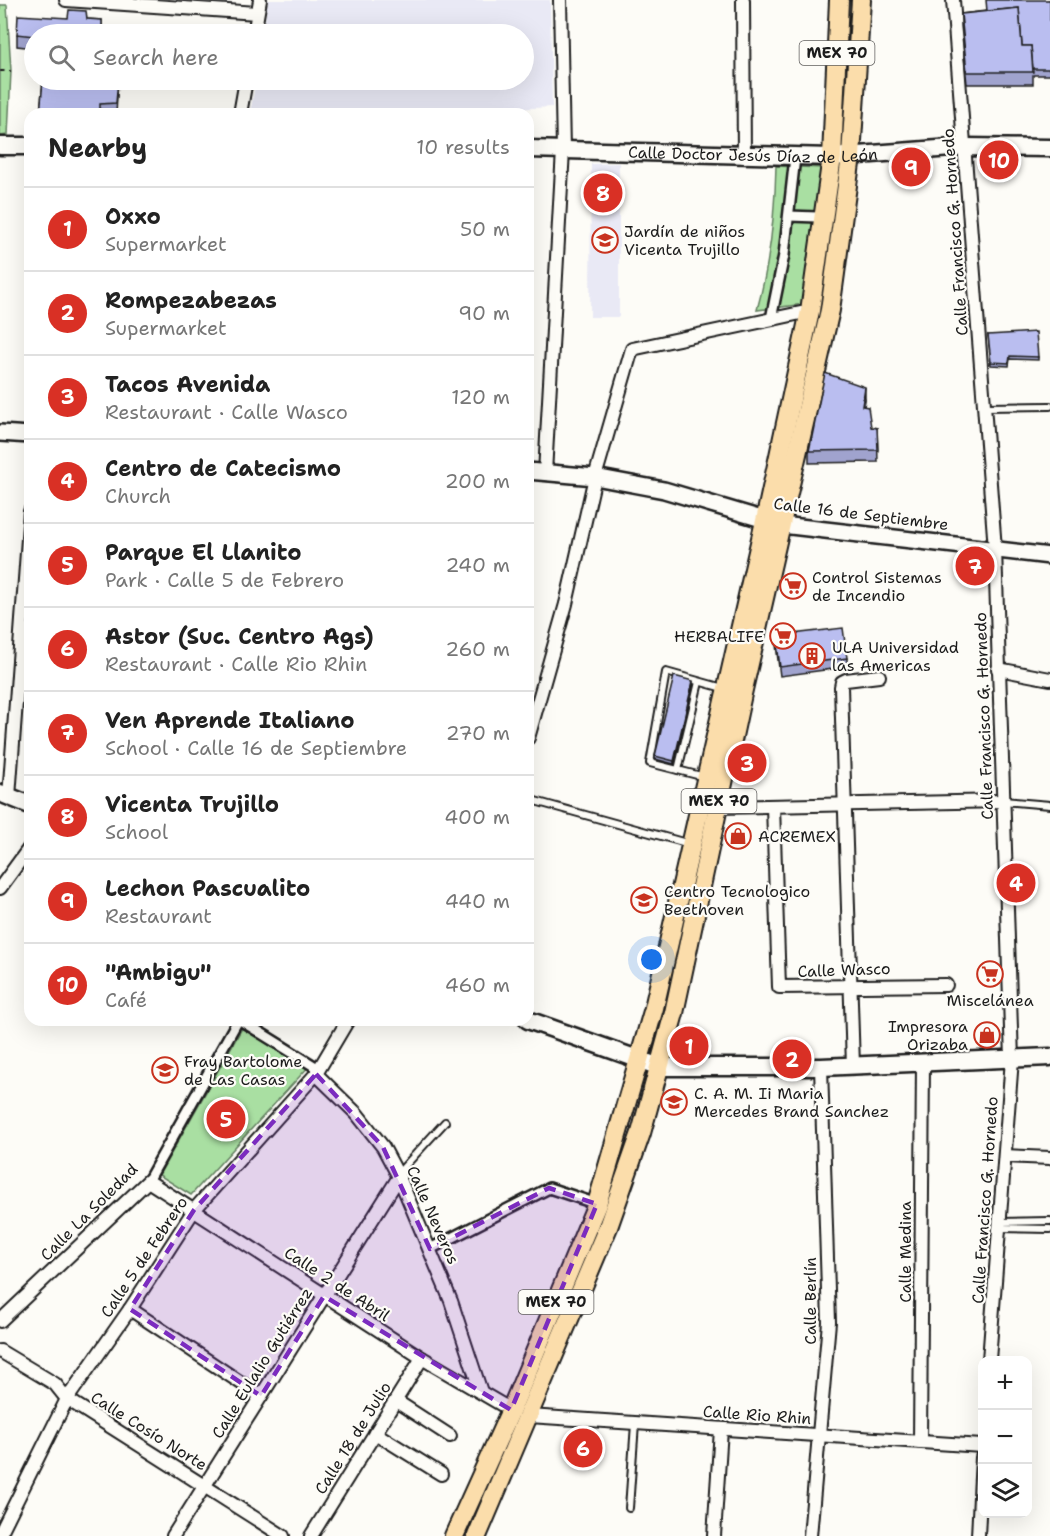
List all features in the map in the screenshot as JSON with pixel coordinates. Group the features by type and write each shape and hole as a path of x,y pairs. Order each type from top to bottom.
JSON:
{"main road":[{"name":"MEX 70","path":"477,1536 608,1227 660,1067 718,807 774,523 810,311 832,157 839,0"},
{"name":"MEX 70","path":"454,1536 511,1410 597,1203 640,1061 727,689 774,523 830,310 851,156 861,0"},
{"path":"0,146 24,146"},
{"name":"Calle Doctor Jesús Díaz de León","path":"534,149 744,157 832,157 965,147 1050,148"},
{"path":"5,795 24,803"},
{"path":"534,1022 660,1067 853,1066 1050,1056"}],"street":[{"path":"66,0 257,13"},
{"path":"255,24 260,0"},
{"path":"545,473 563,150 560,0"},
{"path":"743,0 744,157"},
{"name":"Calle Francisco G. Hornedo","path":"953,0 995,549 1012,1059 989,1356"},
{"path":"241,108 244,90"},
{"path":"771,319 789,216 795,157"},
{"path":"789,216 817,217"},
{"path":"534,717 566,604 595,477 632,349 810,311"},
{"path":"0,433 24,435"},
{"name":"Calle 16 de Septiembre","path":"534,472 595,477 664,490 774,523 1050,556"},
{"path":"5,795 24,579"},
{"path":"998,669 1050,679"},
{"path":"853,1066 842,682 879,676"},
{"path":"718,807 1004,801"},
{"name":"Calle Wasco","path":"773,806 777,983 782,988 946,985"},
{"path":"0,888 24,855"},
{"name":"Calle La Soledad","path":"0,1321 148,1181 236,1026"},
{"path":"248,1026 317,1072"},
{"name":"Calle 5 de Febrero","path":"0,1534 67,1399 130,1309 194,1210 317,1072 344,1026"},
{"name":"Calle Medina","path":"920,1442 923,1063"},
{"name":"Calle Berlín","path":"810,1536 829,1322 821,1066"},
{"name":"Calle Neveros","path":"317,1072 357,1114 383,1147 399,1177 451,1301 481,1392"},
{"path":"1005,1156 1050,1158"},
{"name":"Calle Eulalio Gutiérrez","path":"173,1536 399,1177"},
{"name":"Calle 2 de Abril","path":"148,1181 422,1358 511,1410"},
{"path":"430,1249 549,1188 597,1203"},
{"path":"130,1309 261,1396"},
{"name":"Calle Cosío Norte","path":"0,1351 55,1384 67,1399 283,1536"},
{"name":"Calle 18 de Julio","path":"311,1536 422,1358"},
{"path":"396,1401 450,1436"},
{"name":"Calle Rio Rhin","path":"529,1416 978,1446"},
{"path":"714,1536 721,1429"},
{"path":"375,1433 441,1474"},
{"path":"978,1536 982,1464"}],"lane":[{"path":"984,407 1050,406"},
{"path":"705,777 650,763 666,672 727,689"},
{"path":"678,770 699,682"},
{"path":"535,801 690,844"},
{"path":"1004,801 1050,805"},
{"path":"399,1177 403,1168 445,1122"},
{"path":"1000,1225 1050,1221"},
{"path":"1000,1225 1050,1229"},
{"path":"629,1508 635,1423"}],"path":[{"path":"0,71 10,71"}],"highlighted area":[{"path":"316,1074 383,1147 430,1249 549,1188 597,1204 511,1410 324,1296 261,1396 130,1309 194,1210"}],"shaded area":[{"path":"268,0 550,0 552,107 251,108 254,90 534,90 534,24 264,24"},
{"name":"Jardín de niños Vicenta Trujillo","path":"619,163 619,317 590,317 591,164"}],"green space":[{"path":"0,5 7,5 11,71 8,135 0,136"},
{"path":"776,166 823,168 805,304 757,310 771,239"},
{"path":"243,1026 250,1026 312,1063 191,1195 159,1175"}],"building":[{"path":"986,0 1050,0 1050,69 1033,69 1031,46 1022,46 1019,8 987,11"},
{"path":"1019,8 1022,46 1031,46 1033,72 967,72 961,14"},
{"path":"69,10 86,11 87,19 102,20 102,24 24,24 24,35 17,34 18,15 68,18"},
{"path":"42,90 117,90 116,103 100,104 100,108 41,108"},
{"path":"1036,332 1038,357 1010,356 1009,363 991,362 988,335"},
{"path":"825,373 865,387 862,406 868,407 871,427 877,428 878,450 809,451"},
{"name":"ULA Universidad las Americas","path":"843,628 847,658 780,667 776,636"},
{"path":"674,676 693,681 674,761 655,756"}],"place":[{"name":"\"Ambigu\"","path":"999,160"},
{"name":"Lechon Pascualito","path":"911,167"},
{"name":"Vicenta Trujillo","path":"603,193"},
{"name":"Jardín de niños Vicenta Trujillo","path":"605,240"},
{"name":"Ven Aprende Italiano","path":"975,566"},
{"name":"Control Sistemas de Incendio","path":"793,586"},
{"name":"HERBALIFE","path":"783,636"},
{"name":"ULA Universidad las Americas","path":"812,656"},
{"name":"Tacos Avenida","path":"747,763"},
{"name":"ACREMEX","path":"738,836"},
{"name":"Centro de Catecismo","path":"1016,883"},
{"name":"Centro Tecnologico Beethoven","path":"644,900"},
{"name":"Miscelánea","path":"990,974"},
{"name":"Impresora Orizaba","path":"987,1035"},
{"name":"Oxxo","path":"689,1046"},
{"name":"Rompezabezas","path":"792,1059"},
{"name":"Fray Bartolome de Las Casas","path":"165,1070"},
{"name":"C. A. M. Ii Maria Mercedes Brand Sanchez","path":"674,1102"},
{"name":"Parque El Llanito","path":"226,1119"},
{"name":"Astor (Suc. Centro Ags)","path":"583,1448"}]}
